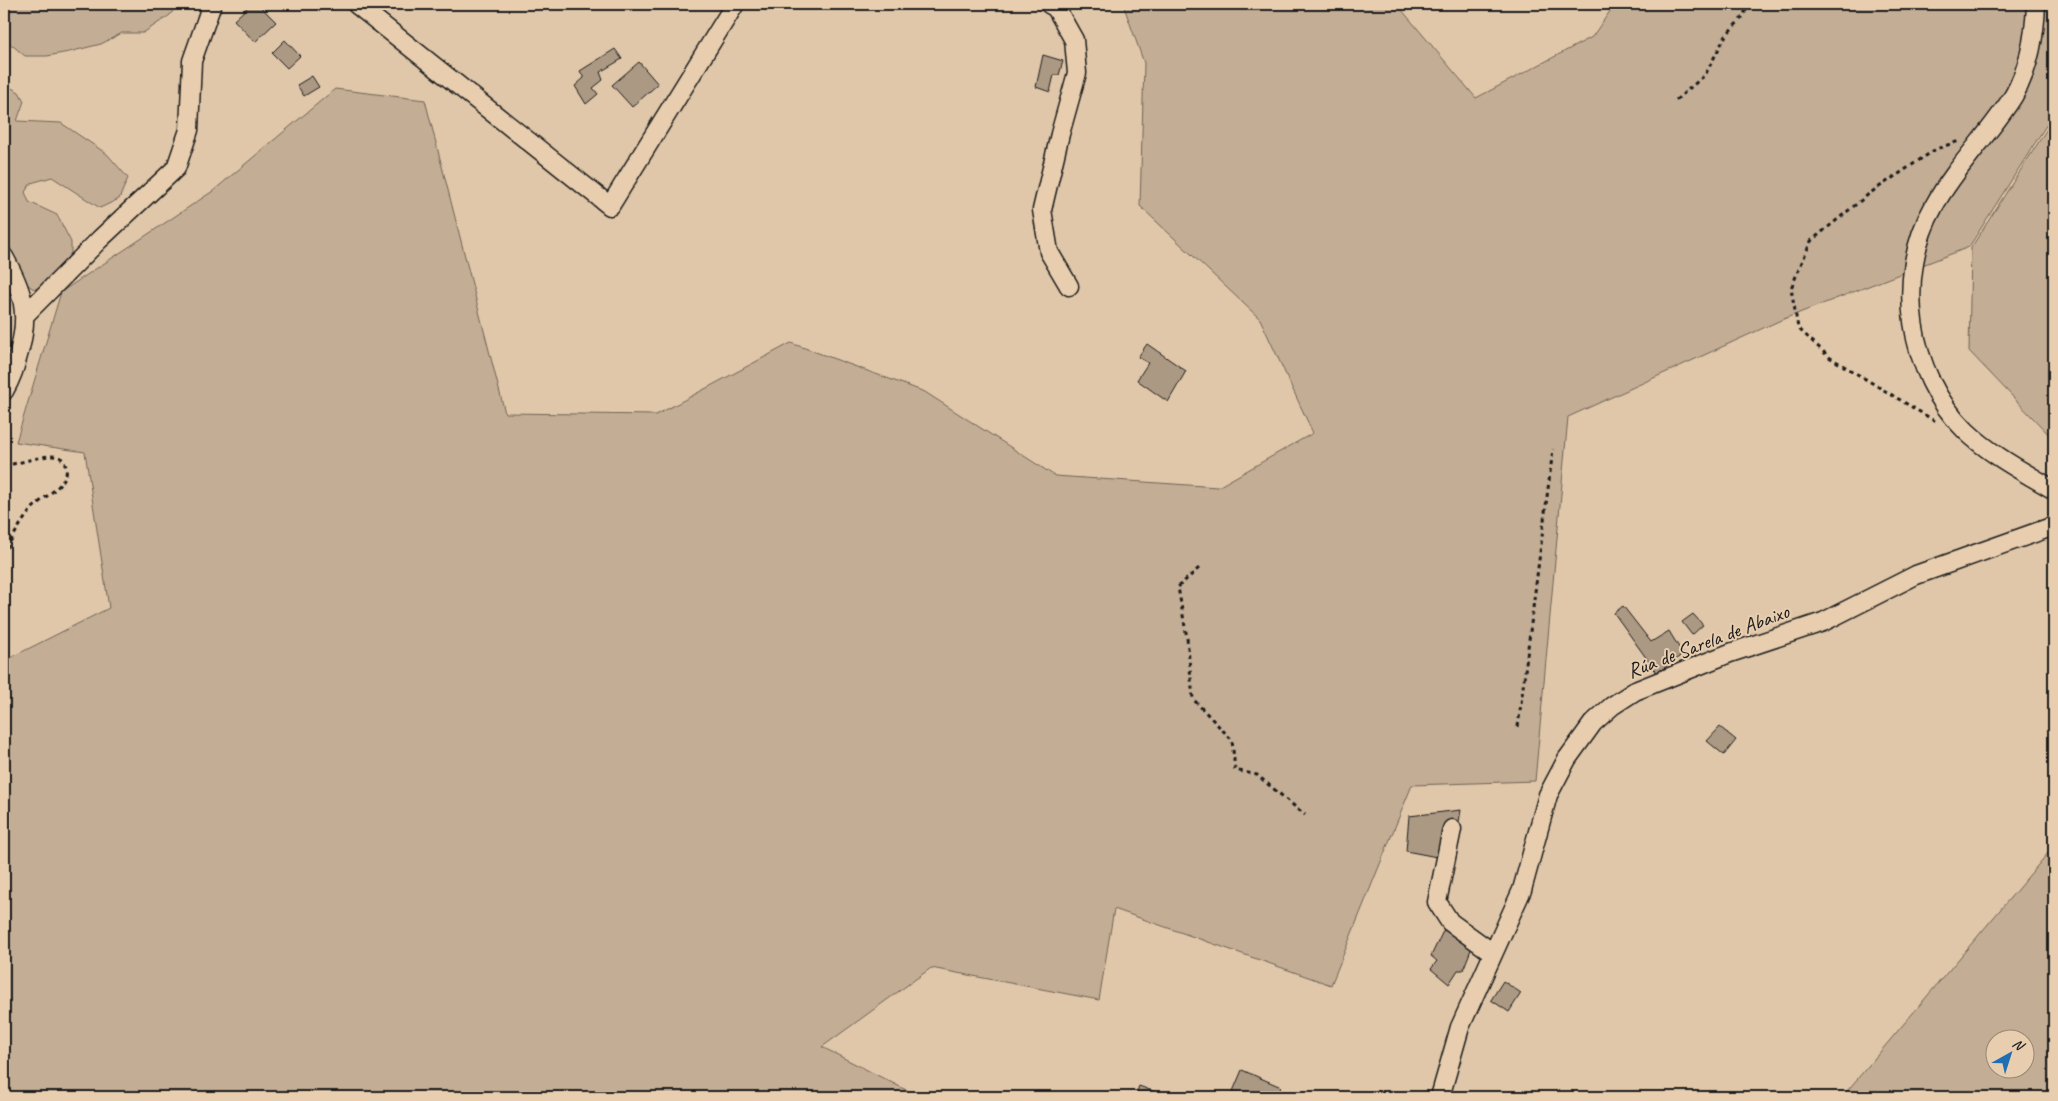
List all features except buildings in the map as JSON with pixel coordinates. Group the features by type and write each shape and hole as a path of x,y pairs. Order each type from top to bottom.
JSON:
{"street":[{"path":"26,314 100,239 176,168 189,130 192,61 212,4"},
{"path":"356,4 610,206 735,4"},
{"path":"1049,4 1056,8 1074,40 1077,73 1042,210 1049,252 1069,286"},
{"path":"2036,4 2035,28 2031,46 2014,94 1953,177 1924,226 1915,254 1911,308 1920,358 1950,412 1978,441 2054,490"},
{"path":"4,257 23,296 26,314 24,333 13,376 4,391"},
{"name":"Rúa de Sarela de Abaixo","path":"1440,1097 1460,1027 1522,890 1548,795 1567,759 1593,724 1612,706 1635,691 1690,668 1822,622 1916,575 2054,526"},
{"path":"1452,829 1437,902 1450,922 1492,953"}],"path":[{"path":"1676,100 1705,75 1726,35 1742,18 1749,4"},
{"path":"1939,422 1930,420 1829,357 1798,328 1791,288 1811,241 1870,193 1936,149 1961,140"},
{"path":"1518,726 1553,449"},
{"path":"4,465 28,462 51,455 61,458 66,469 65,476 57,489 32,508 4,552"},
{"path":"1199,568 1178,587 1187,638 1193,699 1232,740 1235,770 1257,775 1305,816"}],"shaded area":[{"path":"10,4 178,4 170,15 143,33 122,33 101,44 69,52 47,56 25,56 6,40 4,26"},
{"path":"1123,4 1401,4 1401,9 1476,98 1592,37 1615,4 2054,4 2054,113 1969,247 1781,320 1568,417 1535,781 1412,785 1331,985 1114,909 1099,1000 931,968 822,1047 920,1097 4,1097 4,661 109,608 85,452 16,442 61,292 213,191 335,89 425,100 505,413 656,415 791,343 925,392 1055,476 1218,487 1313,433 1260,319 1140,206 1144,63"},
{"path":"4,84 19,92 24,101 17,121 61,123 107,154 128,178 119,199 100,208 52,177 31,183 25,192 29,202 57,215 71,242 71,253 45,287 34,289 25,283 4,234"},
{"path":"2054,118 2054,440 1969,351 1971,248"},
{"path":"2054,846 2054,1097 1842,1097"}]}
